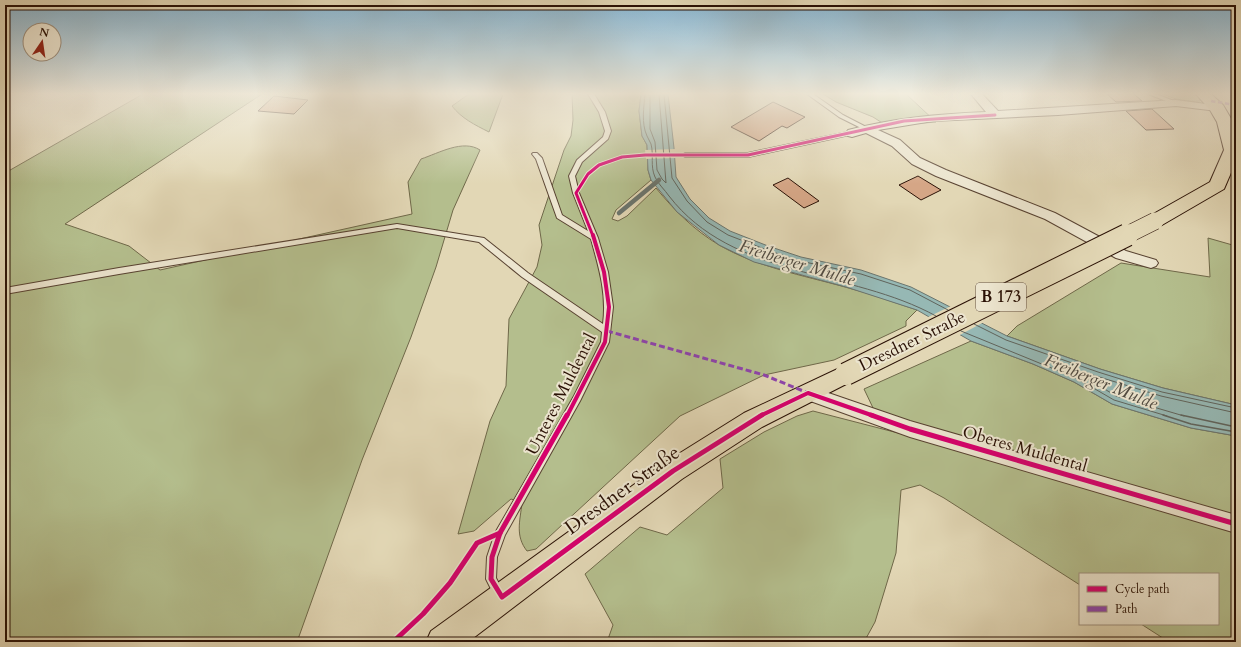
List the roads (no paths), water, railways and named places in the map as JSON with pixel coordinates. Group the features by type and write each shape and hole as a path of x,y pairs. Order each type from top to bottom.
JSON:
{"main road":[{"name":"Dresdner Straße","path":"442,642 673,471 753,420 1155,221 1218,186 1232,150 1226,124"}],"street":[{"path":"852,133 894,124"},
{"path":"869,130 896,143 916,161 922,164 1050,216 1121,255 1150,263"},
{"name":"Oberes Muldental","path":"808,393 910,429 1236,524"}],"lane":[{"name":"Unteres Muldental","path":"502,597 491,579 492,557 500,533 577,398 605,342 609,307 604,272 594,238 576,193 572,176 579,161 606,138 608,131 606,124"},
{"path":"857,124 869,130"},
{"path":"685,155 748,154 852,133"},
{"path":"535,154 539,158 559,216 594,238"},
{"path":"5,291 397,226 481,240 525,275 607,331"}],"water":[{"name":"Freiberger Mulde","path":"641,124 671,124 676,177 690,199 709,218 730,231 801,257 861,270 911,287 1007,336 1100,369 1163,388 1236,405 1236,436 1191,428 1112,404 1074,382 1033,364 971,341 917,310 846,287 754,262 719,245 677,212 651,180 648,170 647,145 642,136"}],"waterway":[{"path":"619,213 659,180"}]}
